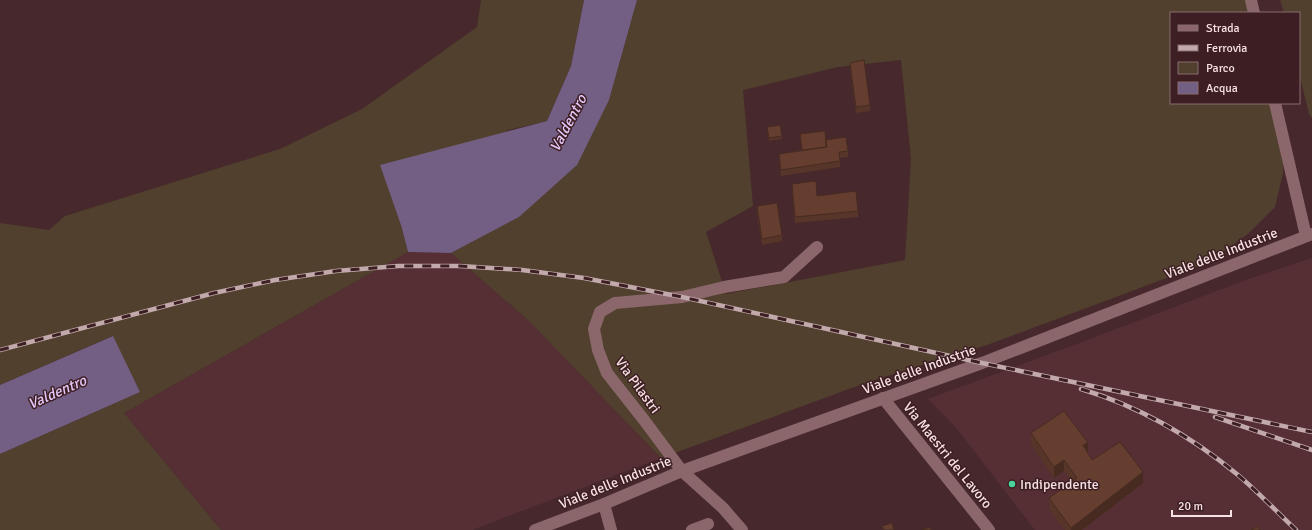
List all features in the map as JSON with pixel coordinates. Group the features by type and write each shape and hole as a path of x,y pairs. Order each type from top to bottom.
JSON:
{"street":[{"path":"1251,0 1254,12"},
{"path":"1275,104 1309,235"},
{"name":"Viale delle Industrie","path":"535,530 604,504 682,471 982,363 1309,235"},
{"name":"Via Pilastri","path":"742,530 722,508 682,471 608,373 598,350 594,329 600,312 615,303 682,297 724,287 784,277 817,247"},
{"name":"Via Maestri del Lavoro","path":"884,398 989,530"},
{"path":"604,504 611,530"},
{"path":"692,530 708,524"}],"shaded area":[{"path":"408,252 451,253 529,321 661,458 472,530 221,530 124,413"},
{"path":"1312,258 1312,530 1035,530 957,429 928,399 1243,281"}],"green space":[{"path":"481,0 584,0 571,66 547,121 508,130 401,225 408,252 124,413 221,530 0,530 0,454 140,392 112,336 0,385 0,223 49,230 65,216 280,149 362,109 477,27"},
{"path":"637,0 1250,0 1253,12 1170,12 1170,104 1276,104 1283,128 1283,173 1275,207 1248,234 1207,263 987,345 868,382 661,458 529,321 451,253 519,217 609,100","holes":["901,60 911,159 905,260 726,294 706,232 753,206 743,90 838,67"]},
{"path":"1280,0 1312,0 1312,118 1309,114 1300,77 1300,12 1284,12"}],"water":[{"name":"Valdentro","path":"584,0 637,0 609,100 577,165 519,217 451,253 408,252 401,225 380,165 547,121 571,66"},
{"name":"Valdentro","path":"113,336 140,392 0,454 0,385"}],"building":[{"path":"864,60 870,105 856,107 850,63"},
{"path":"780,125 782,136 769,138 767,127"},
{"path":"825,131 826,147 802,150 800,134"},
{"path":"846,137 848,151 839,152 840,161 781,170 779,154 827,147 826,140"},
{"path":"816,181 817,196 856,191 858,211 795,217 792,184"},
{"path":"777,203 782,235 762,239 757,206"},
{"path":"1064,411 1088,443 1083,445 1092,460 1120,442 1143,472 1071,528 1049,498 1077,478 1064,460 1054,467 1031,433"},
{"path":"892,523 894,530 884,530 882,526"},
{"path":"1257,526 1260,530 1251,530"},
{"path":"930,527 931,530 922,530"}],"railway":[{"path":"0,350 214,293 275,280 336,271 398,266 460,266 522,270 584,278 682,297 982,363 1312,432"},
{"path":"1081,389 1123,404 1144,414 1164,424 1202,448 1238,475 1296,530"},
{"path":"1215,417 1312,450"}],"place":[{"name":"Indipendente","path":"1012,484"}]}
